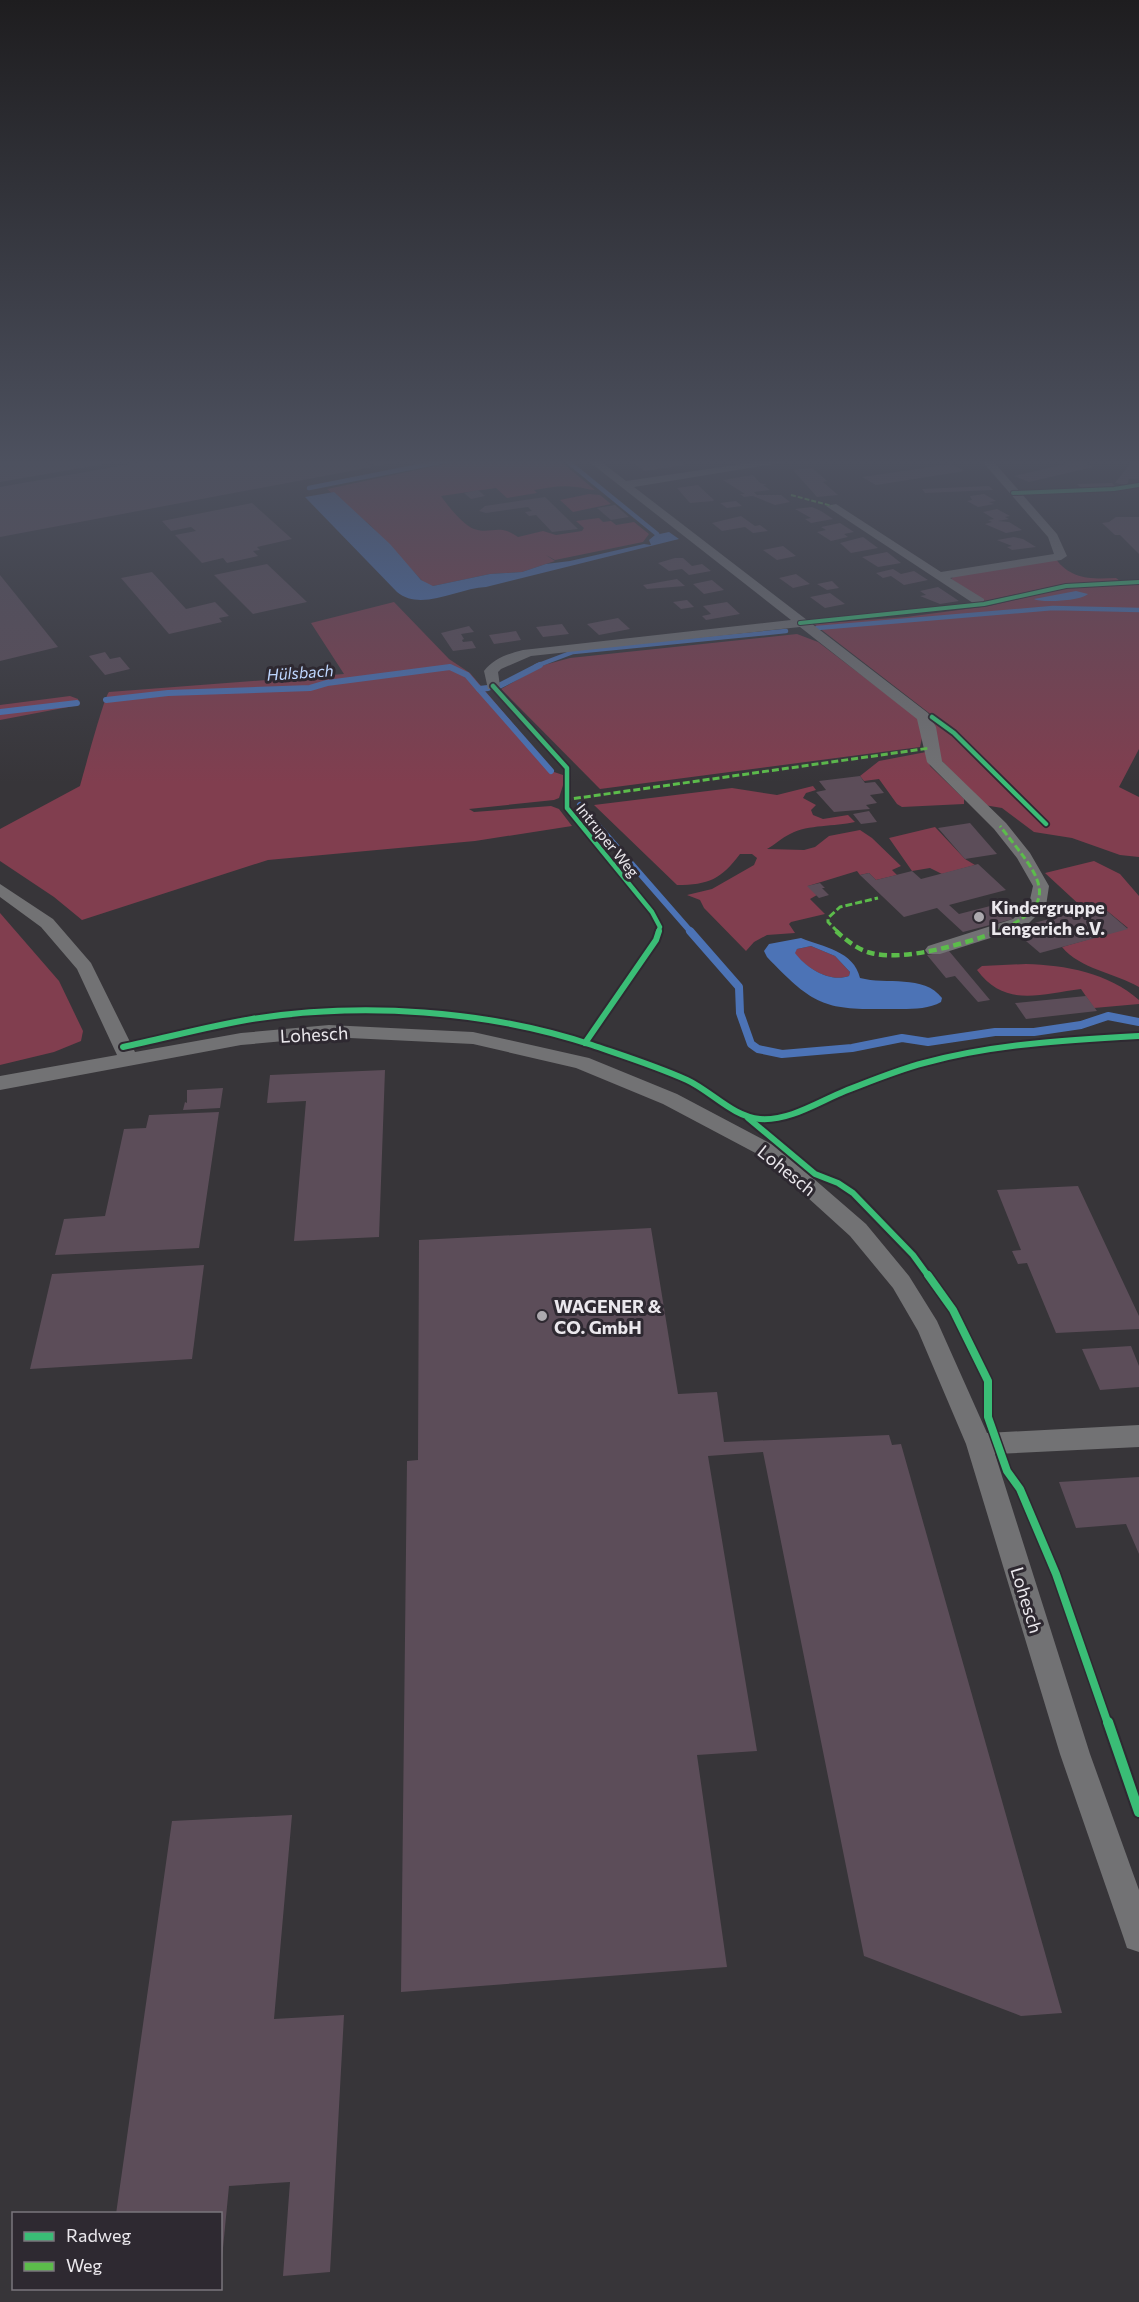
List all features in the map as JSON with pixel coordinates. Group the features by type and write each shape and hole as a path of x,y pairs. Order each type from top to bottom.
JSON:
{"street":[{"path":"730,567 923,716 930,727 930,748 935,762 1000,826 1024,857 1041,886 1037,906 1019,923 933,950"},
{"path":"926,567 980,602"},
{"path":"939,576 985,567"},
{"path":"493,686 491,671 496,665 544,650 800,622"},
{"path":"0,889 47,923 85,967 128,1058"},
{"name":"Lohesch","path":"0,1083 241,1039 329,1031 473,1038 582,1063 670,1099 770,1152 858,1230 901,1282 928,1328 980,1444 1075,1754 1139,1936"},
{"path":"980,1444 1139,1436"}],"shaded area":[{"path":"410,567 536,567 522,572 490,574 433,586 426,585"},
{"path":"1002,567 1064,567 1082,577 1116,578 1120,581 1063,584 985,601 951,579 954,576"},
{"path":"1139,584 1139,749 1119,787 1139,797 1139,857 1120,855 1072,838 1034,832 1002,808 984,805 941,760 932,723 933,716 814,624 906,617 989,606 1066,588"},
{"path":"394,602 449,659 470,673 554,772 563,775 564,782 559,798 554,800 469,809 474,812 551,806 559,809 572,826 475,841 268,860 82,920 54,897 0,861 0,829 80,786 109,692 344,674 311,623"},
{"path":"797,634 818,642 919,719 924,729 920,747 600,789 501,689 544,665 570,658"},
{"path":"70,696 78,699 79,705 0,720 0,705"},
{"path":"926,752 930,766 964,799 964,804 902,807 897,804 879,779 864,781 860,776 879,761"},
{"path":"813,786 816,790 806,793 803,798 816,805 811,810 813,815 823,819 848,815 855,822 797,831 767,849 804,850 815,847 829,836 860,830 872,838 901,866 892,870 897,875 876,880 869,873 860,875 857,871 808,886 817,895 810,899 825,914 791,922 789,924 795,933 767,935 754,942 746,951 704,908 700,900 687,895 712,889 754,865 757,858 752,854 740,854 727,869 713,879 698,884 677,885 594,805 732,788 777,795"},
{"path":"935,827 965,859 975,865 942,874 930,868 912,871 889,838"},
{"path":"1094,861 1120,874 1139,896 1139,987 1078,961 1062,947 1128,928 1100,905 1084,909 1045,873"},
{"path":"0,913 59,981 83,1031 81,1041 54,1052 0,1065"},
{"path":"811,946 835,956 850,972 849,976 842,978 826,976 805,964 794,953 797,949"},
{"path":"1026,964 1056,966 1086,972 1114,983 1139,1000 1139,1004 1094,1008 1081,989 1024,996 1011,994 999,990 977,970 982,966"}],"water":[{"path":"373,567 410,567 421,580 433,586 490,574 522,572 536,567 565,567 428,599 407,598 397,592"},
{"path":"1076,591 1088,594 1061,601 1034,599"},
{"path":"801,938 828,947 851,962 860,978 915,983 934,991 942,998 941,1002 917,1008 868,1009 835,1006 822,1002 797,986 767,957 764,951 769,944","holes":["811,946 835,956 850,972 849,976 842,978 826,976 805,964 795,953 797,949"]}],"building":[{"path":"250,567 271,567 307,602 253,614 214,575"},
{"path":"664,567 706,567 711,571 689,575 682,569 669,571"},
{"path":"893,569 901,574 914,571 928,580 904,585 891,576 883,578 876,573"},
{"path":"152,572 186,609 215,602 229,616 219,618 222,622 169,634 121,578"},
{"path":"796,574 810,584 793,588 779,578"},
{"path":"0,575 58,647 0,661"},
{"path":"677,579 685,586 647,589 643,585"},
{"path":"712,580 724,590 704,594 693,584"},
{"path":"832,581 839,588 827,590 817,584"},
{"path":"938,587 959,601 940,604 920,596 926,595 920,591"},
{"path":"830,593 845,604 825,608 810,597"},
{"path":"687,600 694,607 681,609 673,602"},
{"path":"727,602 740,614 706,620 702,616 711,614 703,606"},
{"path":"618,618 630,629 599,635 587,624"},
{"path":"562,624 569,634 543,637 536,627"},
{"path":"469,626 474,632 461,634 464,639 462,640 463,642 472,641 476,648 453,651 441,633"},
{"path":"516,631 521,640 494,644 489,635"},
{"path":"105,652 110,659 120,657 130,669 105,675 89,656"},
{"path":"860,776 865,783 875,782 884,793 870,795 877,803 866,805 870,809 834,812 816,792 826,790 819,781"},
{"path":"869,811 877,822 861,824 853,814"},
{"path":"970,823 997,854 965,859 938,828"},
{"path":"978,864 1006,890 949,905 959,914 998,904 1013,919 963,932 937,908 904,917 860,875 869,873 876,880 912,871 921,879"},
{"path":"820,883 829,895 819,898 807,886"},
{"path":"1100,905 1128,929 1040,953 1012,929"},
{"path":"949,951 990,1000 978,1002 955,976 946,978 927,955"},
{"path":"1086,996 1097,1011 1026,1019 1015,1003"},
{"path":"385,1070 379,1237 294,1241 306,1101 267,1103 270,1075"},
{"path":"223,1088 220,1108 183,1110 185,1102 187,1103 187,1090"},
{"path":"219,1112 199,1248 55,1255 64,1219 105,1216 124,1129 146,1128 149,1115"},
{"path":"1078,1186 1139,1316 1139,1329 1056,1333 1027,1263 1018,1264 1012,1251 1021,1250 997,1190"},
{"path":"651,1228 678,1394 717,1392 724,1442 889,1435 892,1445 901,1444 1062,2013 1021,2016 864,1956 763,1452 708,1456 757,1751 697,1755 727,1967 401,1992 407,1461 418,1460 419,1240"},
{"path":"204,1265 192,1359 30,1369 52,1274"},
{"path":"1131,1346 1139,1366 1139,1387 1100,1390 1082,1349"},
{"path":"1139,1477 1139,1554 1126,1524 1076,1528 1059,1482"},
{"path":"292,1815 274,2019 344,2015 330,2272 283,2276 290,2182 229,2186 222,2258 222,2212 116,2212 172,1821"}],"waterway":[{"name":"Hülsbach","path":"817,628 1053,608 1139,610"},
{"name":"Hülsbach","path":"536,666 573,652 786,631"},
{"name":"Hülsbach","path":"499,686 540,665"},
{"name":"Hülsbach","path":"106,700 168,693 310,688 327,683 450,667 467,675 479,689"},
{"name":"Hülsbach","path":"479,689 488,688"},
{"path":"479,689 551,771"},
{"name":"Hülsbach","path":"0,712 77,703"},
{"path":"580,805 691,932"},
{"path":"690,931 739,987 740,1013 751,1044 758,1049 782,1054 852,1048 902,1038 928,1042 995,1032 1034,1032 1081,1025 1108,1016 1139,1022"}],"marked path":[{"path":"564,800 930,748"},
{"path":"878,898 840,907 828,918 828,922 848,941 873,954 906,953 952,945 996,932 1025,918 1035,908 1041,886 1024,857 1000,826"}],"cycle path":[{"path":"800,623 984,604 1066,586 1139,582"},
{"name":"Intruper Weg","path":"493,686 567,768 569,779 565,798 567,808 652,912 660,927 656,940 585,1043"},
{"path":"932,717 954,733 1046,824"},
{"path":"123,1047 236,1022 290,1014 332,1012 422,1014 510,1025 588,1044 674,1074 713,1094 745,1116 763,1119 799,1112 845,1091 924,1063 977,1051 1031,1044 1139,1036"},
{"path":"748,1118 815,1174 838,1183 853,1193 913,1255 953,1310 988,1381 988,1417 1007,1471 1020,1489 1056,1574 1139,1812"}],"place":[{"name":"Kindergruppe Lengerich e.V.","path":"979,917"},
{"name":"WAGENER & CO. GmbH","path":"542,1316"}]}
